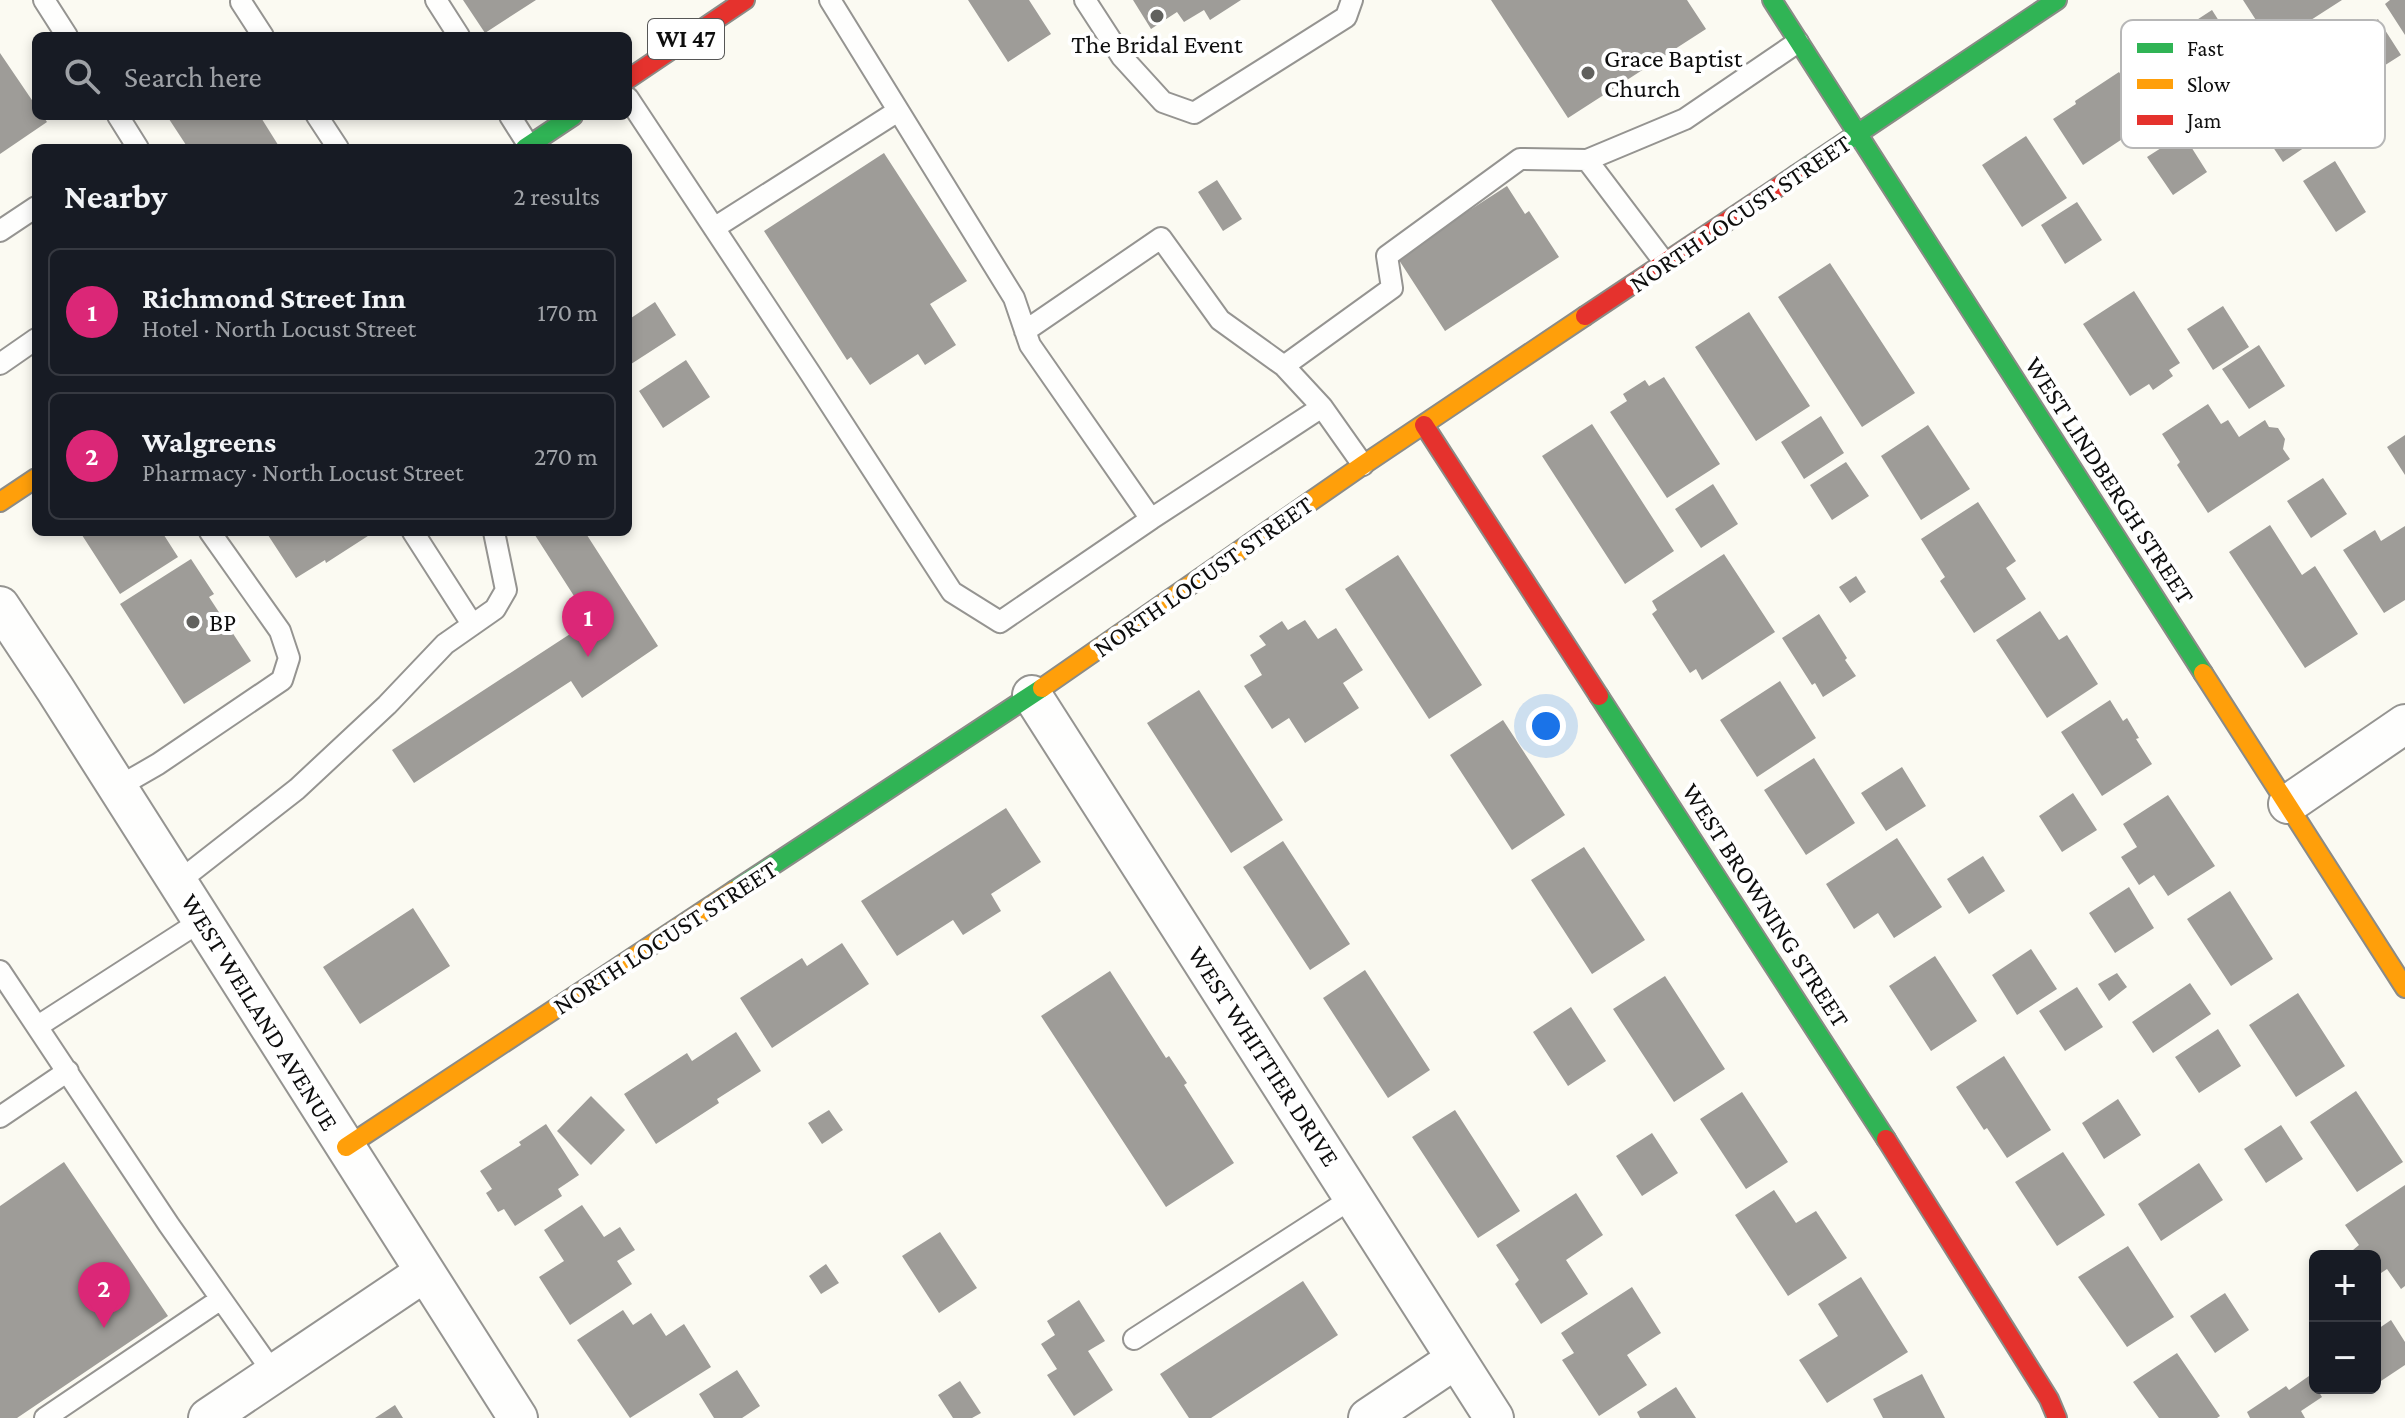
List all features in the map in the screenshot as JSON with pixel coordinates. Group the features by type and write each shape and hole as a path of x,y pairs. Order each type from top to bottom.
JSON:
{"street":[{"name":"WI 47","path":"632,76 745,0"},
{"name":"WEST LINDBERGH STREET","path":"1772,0 2405,988"},
{"name":"NORTH LOCUST STREET","path":"346,1147 1032,695 1363,465 2057,0"},
{"path":"531,144 567,120"},
{"name":"WEST BROWNING STREET","path":"1424,425 1896,1154 2049,1399 2057,1418"},
{"path":"0,502 32,481"},
{"name":"WEST WEILAND AVENUE","path":"0,606 518,1418"},
{"name":"WEST WHITTIER DRIVE","path":"1032,695 1494,1418"},
{"path":"2288,804 2405,724"},
{"path":"208,1418 425,1272"},
{"path":"1368,1418 1456,1359"}],"lane":[{"path":"44,0 64,32"},
{"path":"436,0 456,32"},
{"path":"830,0 1014,298 1030,345 1151,519"},
{"path":"1085,0 1122,57 1163,102 1194,113 1346,17 1352,0"},
{"path":"241,2 260,32"},
{"path":"1284,366 1392,288 1387,256 1520,159 1587,160 1685,119 1798,42"},
{"path":"632,104 952,592 1000,622 1322,407"},
{"path":"714,228 898,111"},
{"path":"120,120 130,144"},
{"path":"320,120 335,144"},
{"path":"512,120 525,144"},
{"path":"1587,160 1665,263"},
{"path":"0,231 32,210"},
{"path":"1025,331 1161,238 1220,320 1284,366 1322,407 1363,465"},
{"path":"0,364 32,342"},
{"path":"118,787 158,764 282,680 289,658 280,631 213,536"},
{"path":"416,536 472,624"},
{"path":"178,882 297,789 387,705 445,644 495,609 506,590 495,536"},
{"path":"38,1026 201,921"},
{"path":"0,971 169,1225 274,1374"},
{"path":"0,1117 68,1071"},
{"path":"1134,1339 1354,1197"},
{"path":"45,1418 221,1299"}],"building":[{"path":"463,0 536,0 487,32"},
{"path":"968,0 1029,0 1051,34 1008,62"},
{"name":"The Bridal Event","path":"1133,0 1241,0 1210,20 1204,10 1184,22 1177,12 1151,29"},
{"name":"Grace Baptist Church","path":"1491,0 1687,0 1706,29 1568,118"},
{"path":"2243,0 2342,0 2311,20 2256,20"},
{"path":"2390,0 2405,0 2405,35 2385,4"},
{"path":"2212,10 2218,20 2197,20"},
{"path":"2385,30 2401,55 2385,65"},
{"path":"0,53 32,100 32,120 47,122 0,154"},
{"path":"2119,72 2121,75 2121,140 2083,165 2053,119 2076,104 2075,101"},
{"path":"170,120 262,120 278,144 185,144"},
{"path":"2026,136 2067,198 2022,227 1982,165"},
{"path":"2161,148 2192,148 2207,172 2173,195 2147,157"},
{"path":"2274,148 2304,148 2283,162"},
{"path":"884,153 967,281 930,304 956,345 925,365 918,354 870,385 851,357 847,360 764,231"},
{"path":"2335,161 2366,212 2336,232 2303,181"},
{"path":"1217,180 1242,219 1223,231 1198,192"},
{"path":"1507,186 1525,214 1529,211 1559,257 1445,331 1397,257"},
{"path":"2077,202 2102,240 2065,264 2041,225"},
{"path":"1830,263 1915,393 1862,427 1778,297"},
{"path":"2134,291 2180,363 2169,370 2173,376 2153,390 2149,384 2130,396 2083,324"},
{"path":"655,302 676,335 632,363 632,317"},
{"path":"2223,306 2249,347 2213,370 2187,329"},
{"path":"1749,312 1810,406 1756,441 1695,347"},
{"path":"2259,345 2285,386 2249,409 2222,369"},
{"path":"686,360 710,397 663,428 639,391"},
{"path":"1664,377 1720,464 1667,498 1610,412 1627,401 1623,394 1645,380 1649,386"},
{"path":"2208,404 2221,424 2228,420 2239,437 2265,420 2269,427 2278,428 2285,439 2283,449 2290,459 2208,513 2177,465 2180,462 2162,434"},
{"path":"1821,416 1844,453 1804,479 1781,442"},
{"path":"1592,424 1674,551 1625,584 1542,456"},
{"path":"1928,425 1970,489 1921,520 1881,456"},
{"path":"2405,435 2405,475 2387,447"},
{"path":"1846,462 1869,496 1832,520 1810,485"},
{"path":"2323,478 2347,514 2311,538 2287,501"},
{"path":"1713,484 1738,524 1701,548 1675,509"},
{"path":"1978,502 2016,561 2006,568 2026,599 1974,633 1940,581 1945,577 1921,539"},
{"path":"2270,525 2302,575 2315,566 2358,634 2305,668 2229,552"},
{"path":"2405,526 2405,600 2384,613 2343,550 2375,530 2381,541"},
{"path":"83,536 165,536 178,557 120,594"},
{"path":"269,536 368,536 326,563 325,560 296,578"},
{"path":"536,536 588,536 658,646 582,698 571,681 414,783 392,750 590,621"},
{"path":"1724,554 1775,632 1702,680 1696,669 1690,673 1652,614 1657,610 1652,601"},
{"path":"1398,555 1482,685 1429,719 1345,589"},
{"path":"191,559 214,594 209,597 251,661 184,704 120,604"},
{"path":"1856,576 1866,592 1850,603 1839,587"},
{"path":"2040,611 2059,640 2067,635 2098,684 2047,718 1996,640"},
{"path":"1819,614 1856,676 1823,697 1782,638"},
{"path":"1305,620 1318,639 1336,628 1363,670 1343,683 1359,708 1305,743 1289,718 1272,729 1244,686 1262,675 1250,655 1266,645 1259,636 1282,621 1288,630"},
{"path":"1780,681 1816,738 1757,777 1720,720"},
{"path":"1199,690 1283,820 1231,853 1147,723"},
{"path":"2110,700 2123,721 2127,718 2152,764 2102,796 2061,732"},
{"path":"1503,720 1565,815 1512,850 1450,755"},
{"path":"1814,758 1855,823 1806,855 1764,790"},
{"path":"1902,767 1926,806 1886,831 1861,793"},
{"path":"2073,793 2097,830 2062,852 2039,816"},
{"path":"2168,795 2215,866 2168,896 2154,875 2139,885 2121,857 2137,847 2123,824"},
{"path":"1006,808 1041,862 991,894 1001,911 963,935 953,920 897,956 861,901"},
{"path":"1897,838 1942,907 1894,938 1878,913 1854,929 1826,884"},
{"path":"1283,841 1350,944 1310,970 1243,867"},
{"path":"1584,847 1645,940 1592,974 1531,880"},
{"path":"1983,856 2005,891 1969,914 1947,879"},
{"path":"2129,887 2154,928 2115,953 2089,913"},
{"path":"2230,891 2273,959 2231,986 2187,919"},
{"path":"413,908 450,966 360,1024 323,967"},
{"path":"842,943 869,984 772,1048 740,998 802,958 807,966"},
{"path":"2031,949 2057,989 2017,1015 1992,975"},
{"path":"1935,956 1977,1021 1931,1051 1889,986"},
{"path":"1365,970 1430,1070 1388,1098 1323,998"},
{"path":"1110,971 1166,1058 1169,1056 1187,1083 1184,1085 1234,1163 1166,1207 1041,1016"},
{"path":"2117,973 2127,987 2109,1001 2098,984"},
{"path":"1665,976 1725,1069 1674,1102 1613,1009"},
{"path":"2190,983 2211,1014 2153,1053 2132,1022"},
{"path":"2077,987 2103,1027 2065,1051 2039,1011"},
{"path":"2298,993 2345,1066 2296,1097 2249,1025"},
{"path":"1571,1007 1606,1061 1568,1086 1533,1032"},
{"path":"2218,1029 2241,1066 2199,1093 2175,1057"},
{"path":"736,1032 761,1071 656,1144 624,1094 687,1053 692,1061"},
{"path":"2004,1056 2051,1130 2007,1158 1956,1087"},
{"path":"2356,1091 2403,1162 2357,1192 2310,1122"},
{"path":"1742,1092 1788,1162 1746,1189 1700,1119"},
{"path":"591,1096 625,1130 591,1165 557,1131"},
{"path":"2118,1099 2141,1135 2104,1159 2082,1123"},
{"path":"829,1110 843,1130 822,1144 808,1123"},
{"path":"1455,1110 1520,1211 1478,1238 1412,1137"},
{"path":"546,1124 579,1175 558,1189 562,1196 515,1226 504,1209 498,1212 486,1193 492,1189 480,1171 521,1145 519,1142"},
{"path":"2281,1125 2303,1159 2266,1183 2244,1149"},
{"path":"1652,1133 1678,1173 1642,1196 1616,1156"},
{"path":"2063,1152 2105,1215 2057,1246 2015,1182"},
{"path":"64,1162 168,1316 17,1418 0,1418 0,1206"},
{"path":"2199,1163 2223,1200 2161,1241 2138,1204"},
{"path":"2405,1185 2405,1286 2401,1289 2387,1269 2381,1273 2381,1250 2353,1250 2359,1245 2345,1225"},
{"path":"1774,1190 1796,1223 1816,1211 1847,1258 1788,1296 1735,1215"},
{"path":"1576,1193 1603,1235 1566,1260 1588,1294 1541,1324 1515,1284 1519,1280 1496,1245"},
{"path":"582,1205 604,1237 620,1227 635,1250 617,1261 632,1284 570,1325 539,1277 564,1261 544,1230"},
{"path":"940,1232 977,1288 939,1313 902,1256"},
{"path":"2128,1246 2174,1317 2127,1347 2078,1277"},
{"path":"826,1264 839,1283 821,1294 809,1276"},
{"path":"1861,1277 1908,1352 1827,1403 1799,1360 1838,1336 1818,1304"},
{"path":"1303,1281 1338,1335 1211,1418 1189,1418 1160,1374"},
{"path":"1632,1287 1661,1333 1627,1355 1647,1385 1599,1416 1562,1360 1574,1353 1561,1333"},
{"path":"2225,1293 2249,1330 2215,1353 2190,1316"},
{"path":"1079,1300 1105,1341 1088,1351 1113,1390 1074,1416 1047,1375 1057,1369 1041,1344 1055,1335 1047,1321"},
{"path":"623,1310 633,1325 651,1313 666,1336 684,1324 711,1367 630,1418 577,1340"},
{"path":"2391,1320 2405,1342 2405,1365 2381,1381 2381,1327"},
{"path":"2177,1353 2220,1416 2217,1418 2159,1418 2133,1382"},
{"path":"737,1370 760,1406 742,1418 714,1418 699,1394"},
{"path":"1922,1374 1945,1418 1883,1418 1873,1399"},
{"path":"2309,1376 2309,1394 2320,1394 2322,1397 2301,1411 2305,1418 2250,1418 2247,1412 2286,1386 2289,1390"},
{"path":"960,1381 981,1413 972,1418 953,1418 938,1395"},
{"path":"1676,1387 1696,1418 1640,1418 1637,1412"},
{"path":"395,1405 403,1418 375,1418"}],"traffic: fast":[{"path":"1772,0 2203,673"},
{"path":"1796,175 2057,0"},
{"path":"531,144 567,120"},
{"path":"735,890 1042,688"},
{"path":"1599,696 1886,1139"}],"traffic: slow":[{"path":"1042,688 1363,465 1585,316"},
{"path":"0,502 32,481"},
{"path":"2203,673 2405,988"},
{"path":"346,1147 735,890"}],"traffic: jam":[{"path":"632,76 745,0"},
{"path":"1585,316 1796,175"},
{"path":"1424,425 1599,696"},
{"path":"1886,1139 2049,1399 2057,1418"}],"place":[{"name":"The Bridal Event","path":"1157,16"},
{"name":"Grace Baptist Church","path":"1588,73"},
{"name":"BP","path":"193,622"},
{"name":"Richmond Street Inn","path":"588,657"},
{"name":"Walgreens","path":"104,1328"}]}
